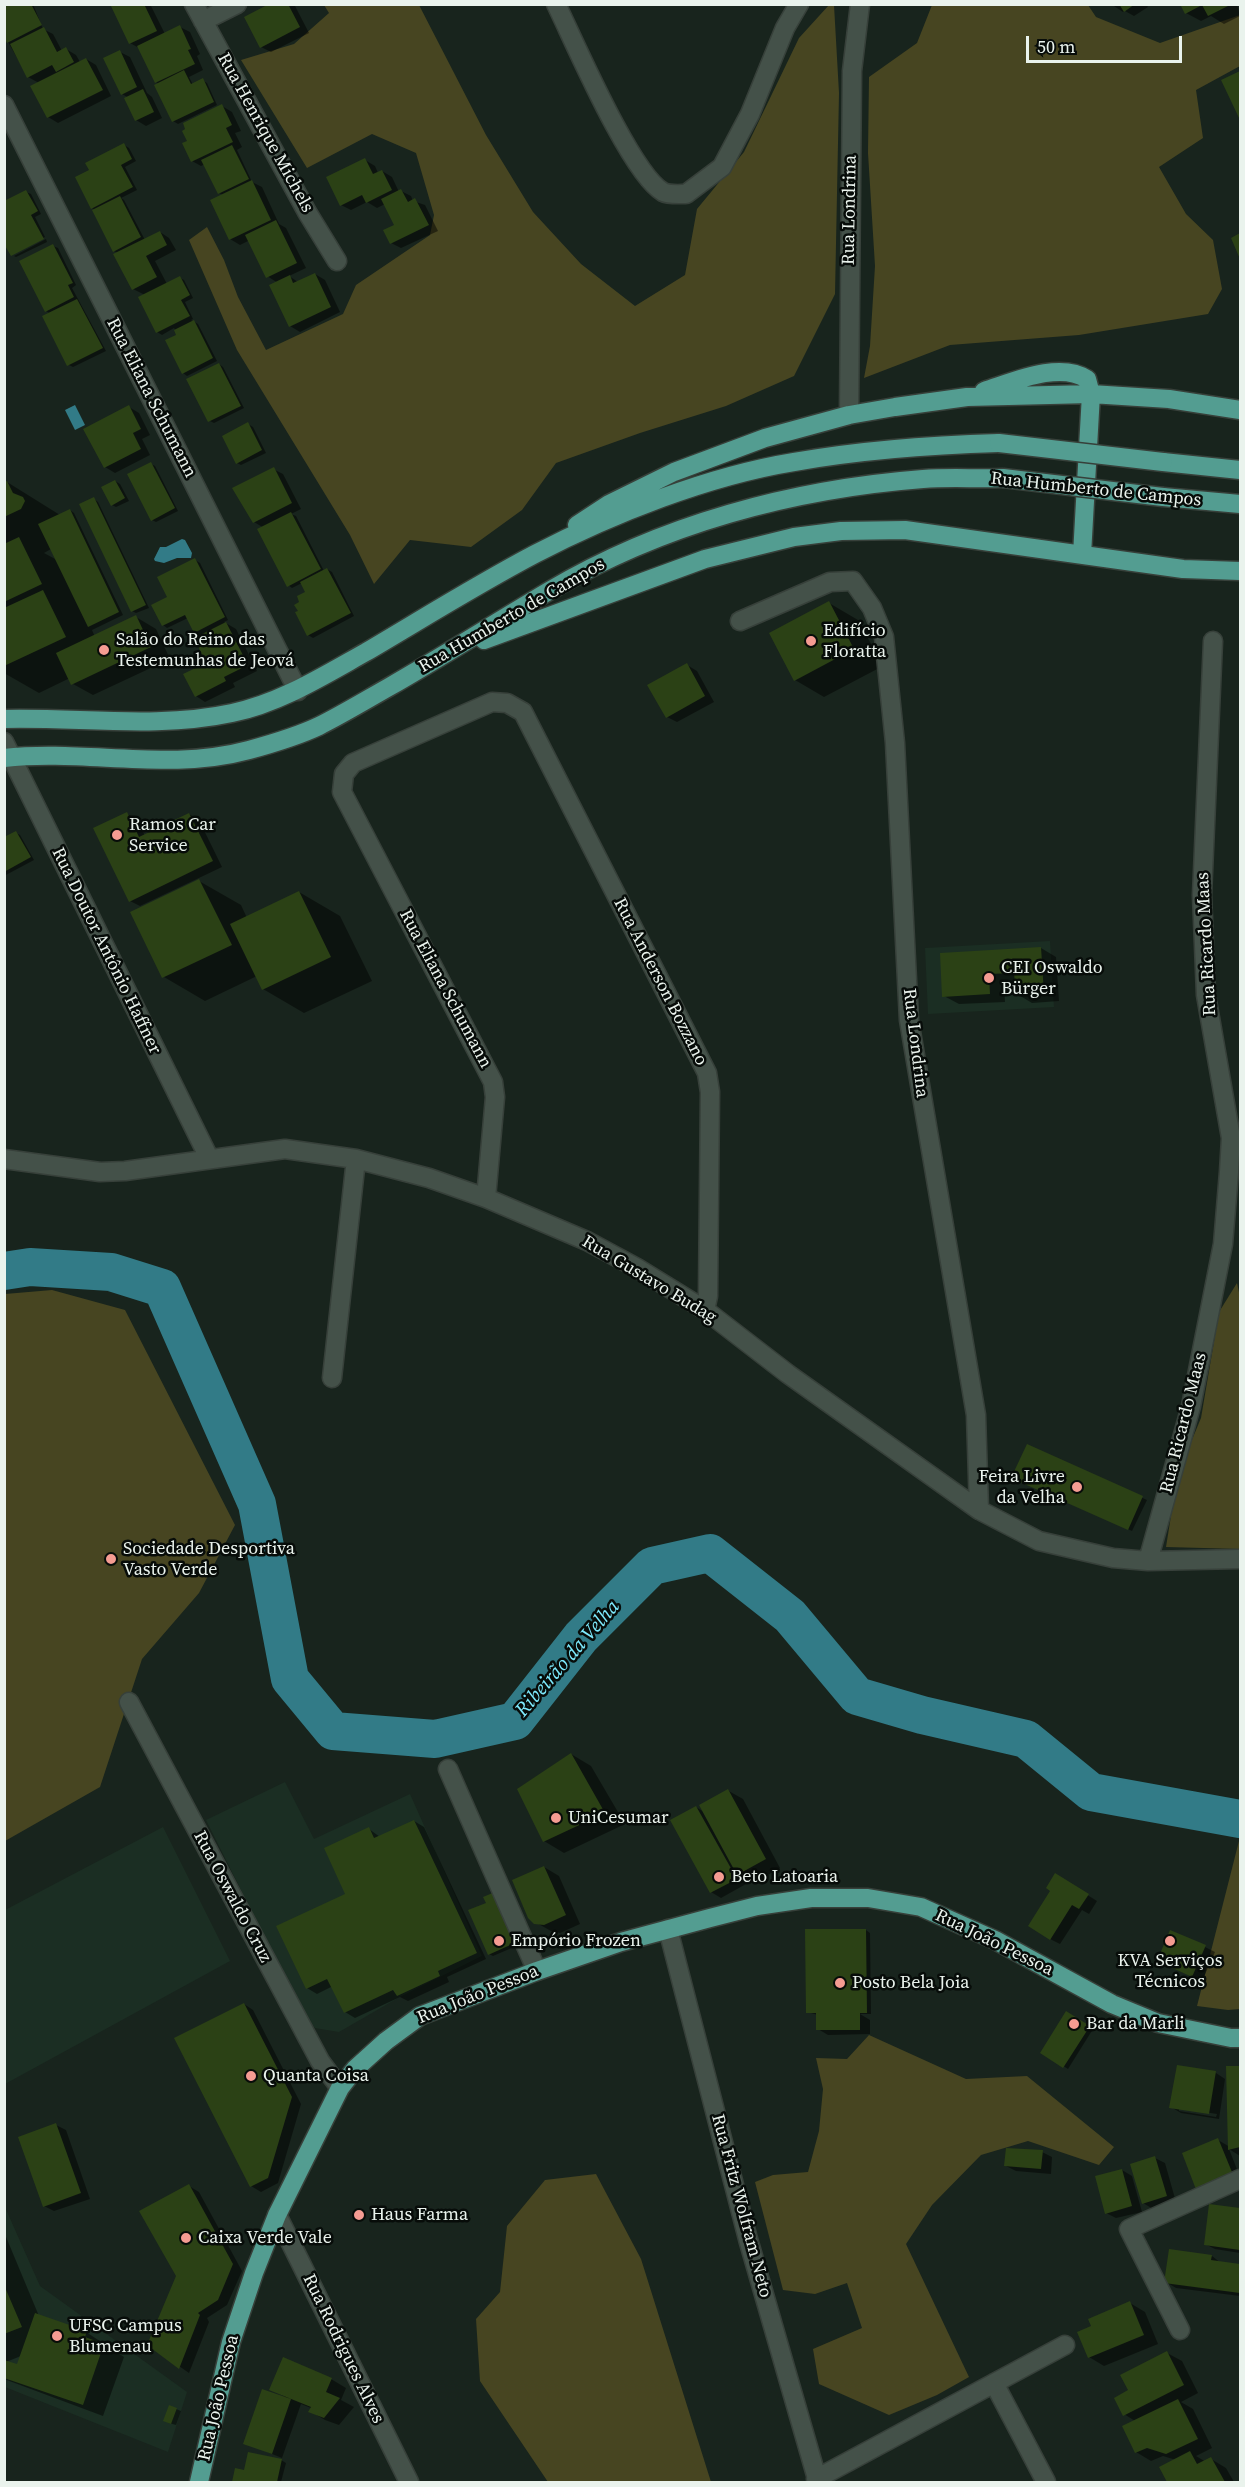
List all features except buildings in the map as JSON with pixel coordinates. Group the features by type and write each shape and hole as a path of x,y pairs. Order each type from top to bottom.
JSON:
{"main road":[{"path":"1082,555 1090,394"},
{"path":"536,554 609,504 674,472 765,438 849,415 968,397 1090,394 1168,399 1240,410"},
{"name":"Rua Humberto de Campos","path":"4,719 164,721 232,713 298,691 536,554 605,522 721,478 768,467 853,452 999,443 1240,470"},
{"name":"Rua Humberto de Campos","path":"7,752 137,760 176,760 248,750 317,727 446,654 551,590 648,541 735,512 855,487 925,479 1003,478 1240,504"},
{"path":"446,654 705,559 794,537 841,531 905,530 1183,569 1240,571"},
{"name":"Rua João Pessoa","path":"199,2482 231,2342 254,2273 277,2215 340,2088 355,2069 386,2040 420,2016 537,1971 621,1942 668,1929 756,1906 811,1898 868,1898 921,1907 995,1940 1112,2004 1158,2023 1240,2038"}],"street":[{"name":"Rua Henrique Michels","path":"194,4 337,261"},
{"path":"204,21 237,4"},
{"path":"556,4 626,146 651,181 665,193 686,194 722,167 750,114 784,28 799,4"},
{"name":"Rua Londrina","path":"849,415 852,71 860,4"},
{"name":"Rua Eliana Schumann","path":"4,105 298,691"},
{"name":"Rua Londrina","path":"740,621 830,582 853,581 872,608 884,638 895,743 909,1020 976,1415 979,1510"},
{"name":"Rua Ricardo Maas","path":"1148,1561 1191,1406 1222,1244 1229,1172 1231,1138 1206,995 1202,895 1213,640"},
{"name":"Rua Eliana Schumann","path":"486,1198 495,1097 493,1082 342,792 344,774 353,763 492,702 507,703 523,712"},
{"name":"Rua Anderson Bozzano","path":"523,712 706,1073 710,1092 708,1296 705,1310"},
{"name":"Rua Doutor Antônio Haffner","path":"7,752 209,1158"},
{"name":"Rua Gustavo Budag","path":"4,1158 100,1172 135,1170 285,1149 356,1159 429,1178 486,1198 587,1241 705,1310 788,1374 979,1510 1039,1541 1113,1558 1148,1561 1240,1559"},
{"path":"332,1378 356,1159"},
{"name":"Rua Oswaldo Cruz","path":"129,1702 320,2061 340,2088"},
{"path":"448,1769 537,1971"},
{"name":"Rua Fritz Wolfram Neto","path":"668,1929 748,2239 817,2481"},
{"path":"1180,2330 1129,2229 1240,2179"},
{"name":"Rua Rodrigues Alves","path":"277,2215 409,2482"},
{"path":"817,2481 1065,2345"},
{"path":"994,2383 1046,2482"}],"shaded area":[{"path":"324,5 419,5 486,135 533,212 581,264 635,306 685,275 697,209 744,152 799,38 829,5 834,5 839,93 835,294 794,376 726,406 556,463 522,510 471,547 410,540 374,584 350,535 237,350 189,240 207,227 224,260 238,297 266,350 343,314 356,285 430,235 434,215 416,153 372,134 307,168 241,60 294,44 329,13"},
{"path":"932,5 1088,5 1096,17 1160,43 1240,15 1240,66 1196,90 1203,138 1159,167 1186,214 1213,240 1222,289 1208,314 1079,335 950,345 864,378 870,346 875,266 868,153 869,77 917,43"},
{"name":"CEI Oswaldo Bürger","path":"1050,941 1054,1007 928,1014 925,948"},
{"path":"1237,1283 1240,1297 1240,1549 1166,1547 1174,1497 1184,1459 1201,1418 1219,1312"},
{"name":"Sociedade Desportiva Vasto Verde","path":"52,1290 125,1310 235,1525 199,1593 142,1659 100,1787 5,1841 5,1294"},
{"path":"285,1782 314,1839 410,1794 482,1956 398,1998 339,2032 315,2028 305,2018 206,1820"},
{"path":"163,1827 230,1961 5,2084 5,1910"},
{"path":"1240,1837 1240,2009 1228,2010 1197,2006"},
{"path":"869,2035 966,2079 1027,2076 1114,2147 1099,2165 1028,2141 981,2155 932,2205 906,2244 969,2377 937,2395 889,2415 819,2384 813,2349 862,2328 847,2283 815,2294 783,2290 755,2182 773,2175 808,2172 819,2131 823,2089 816,2058 847,2059"},
{"path":"596,2174 641,2259 711,2482 548,2482 480,2381 476,2319 500,2292 507,2226 545,2180"},
{"name":"UFSC Campus Blumenau","path":"4,2205 40,2286 187,2392 168,2452 5,2387"}],"water":[{"path":"75,405 85,425 75,430 65,410"},
{"path":"182,539 185,540 192,553 191,558 177,558 164,563 155,561 160,547 166,547"}],"waterway":[{"name":"Ribeirão da Velha","path":"4,1271 30,1267 111,1272 162,1288 257,1504 290,1679 333,1731 435,1739 515,1721 581,1637 652,1566 710,1553 790,1616 857,1696 922,1715 1026,1739 1091,1792 1240,1819"}],"place":[{"name":"Edifício Floratta","path":"811,641"},
{"name":"Salão do Reino das Testemunhas de Jeová","path":"104,650"},
{"name":"Ramos Car Service","path":"117,835"},
{"name":"CEI Oswaldo Bürger","path":"989,978"},
{"name":"Feira Livre da Velha","path":"1077,1487"},
{"name":"Sociedade Desportiva Vasto Verde","path":"111,1559"},
{"name":"UniCesumar","path":"556,1818"},
{"name":"Beto Latoaria","path":"719,1877"},
{"name":"Empório Frozen","path":"499,1941"},
{"name":"KVA Serviços Técnicos","path":"1170,1941"},
{"name":"Posto Bela Joia","path":"840,1983"},
{"name":"Bar da Marli","path":"1074,2024"},
{"name":"Quanta Coisa","path":"251,2076"},
{"name":"Haus Farma","path":"359,2215"},
{"name":"Caixa Verde Vale","path":"186,2238"},
{"name":"UFSC Campus Blumenau","path":"57,2336"}]}
